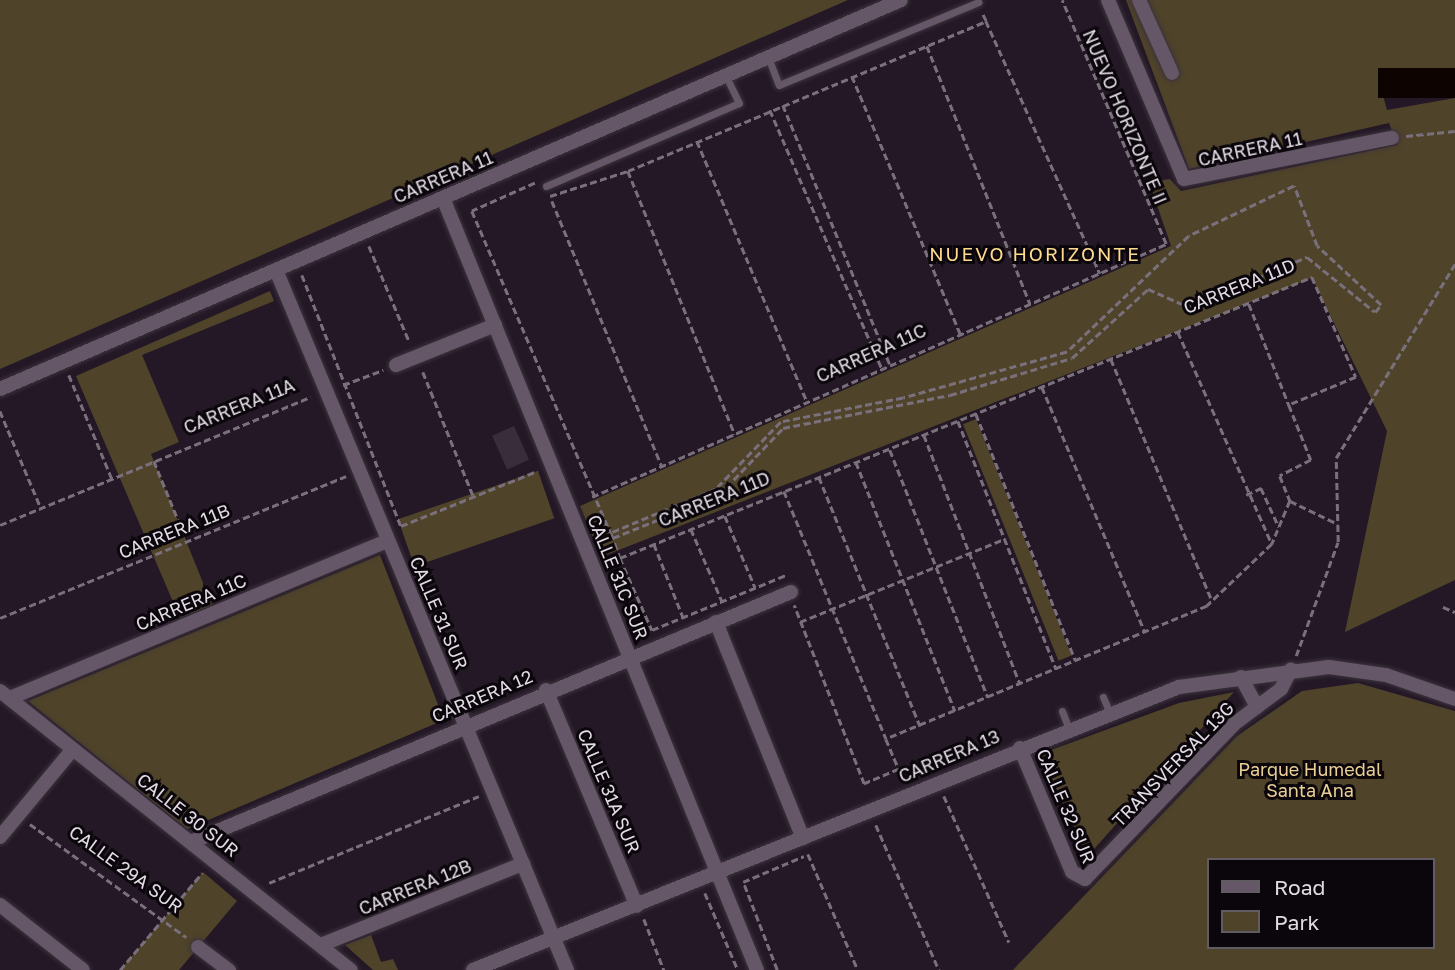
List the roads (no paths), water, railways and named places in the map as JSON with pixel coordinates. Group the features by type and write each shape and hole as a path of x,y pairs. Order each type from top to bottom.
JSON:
{"street":[{"name":"CARRERA 11","path":"0,389 901,0"},
{"name":"CARRERA 11","path":"1108,0 1184,179 1392,138"},
{"path":"1139,0 1172,74"},
{"name":"CALLE 31C SUR","path":"443,198 757,970"},
{"name":"CALLE 31 SUR","path":"276,270 567,970"},
{"path":"396,365 495,325"},
{"name":"CARRERA 11C","path":"5,695 388,541"},
{"name":"CARRERA 12","path":"191,842 546,690 791,592"},
{"path":"716,622 803,838"},
{"name":"CARRERA 13","path":"473,970 639,910 718,874 1068,727 1179,687 1292,669 1353,668 1455,699"},
{"name":"TRANSVERSAL 13G","path":"1077,880 1095,872 1256,707 1281,689 1292,669"},
{"path":"1241,677 1256,707"},
{"name":"CALLE 31A SUR","path":"546,690 639,910"},
{"name":"CALLE 30 SUR","path":"5,695 351,970"},
{"name":"CALLE 32 SUR","path":"1020,748 1077,880"},
{"path":"0,836 73,749"},
{"name":"CARRERA 12B","path":"321,945 523,864"},
{"path":"0,905 83,970"},
{"path":"198,947 229,970"}],"lane":[{"path":"768,57 779,85 978,2"},
{"path":"546,186 739,103 726,76"},
{"path":"1103,697 1109,711"},
{"path":"1062,711 1068,727"}],"district":[{"name":"NUEVO HORIZONTE","path":"1035,254"}],"park label":[{"name":"Parque Humedal Santa Ana","path":"1310,780"}]}
